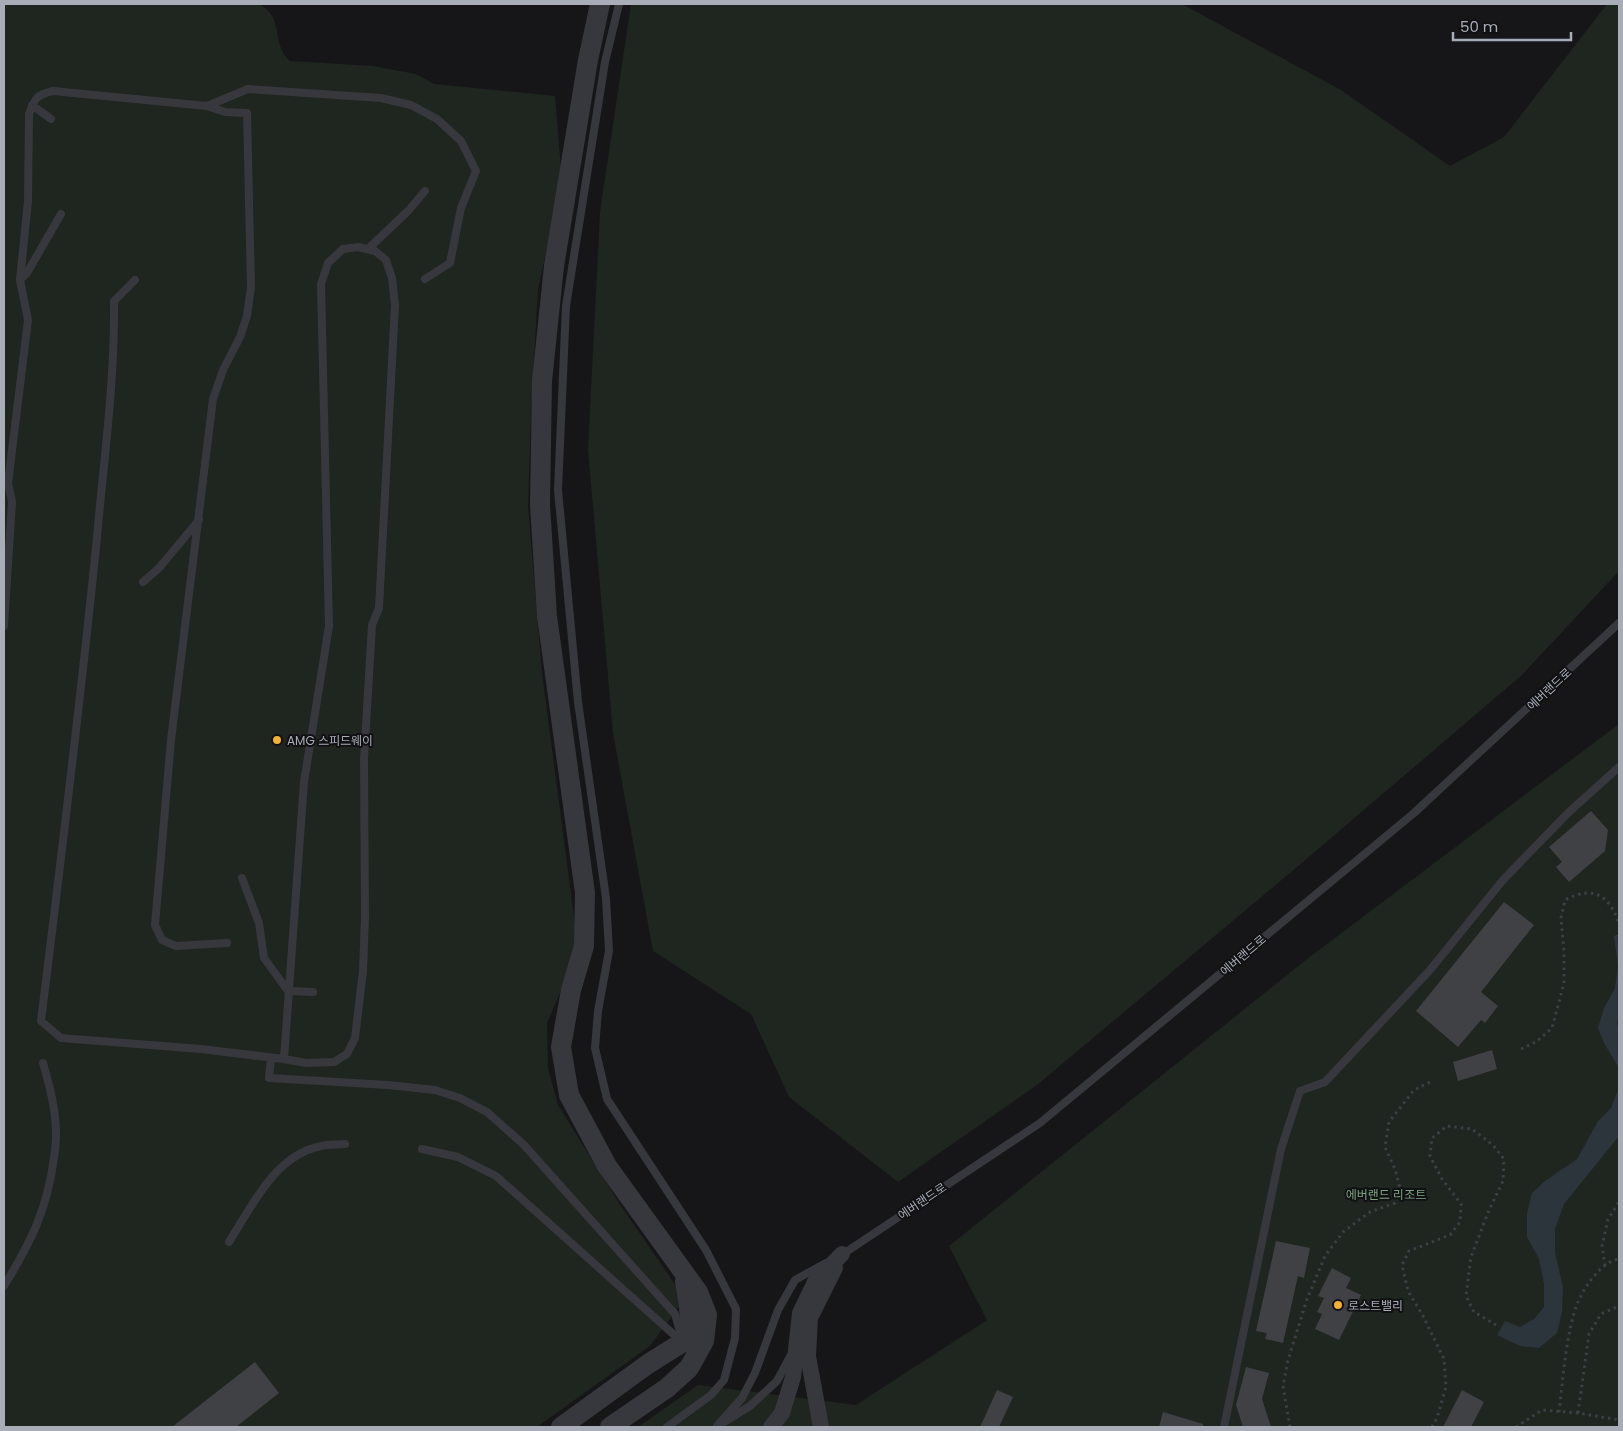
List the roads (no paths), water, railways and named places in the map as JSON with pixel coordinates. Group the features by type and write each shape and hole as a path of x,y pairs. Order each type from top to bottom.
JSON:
{"street":[{"path":"600,4 588,60 554,266 542,381 540,505 547,616 585,893 584,946 571,990 561,1047 569,1095 607,1166 698,1292 707,1314 704,1341 689,1368 668,1388 610,1427"},
{"path":"821,1427 808,1356 810,1318 842,1254"},
{"path":"771,1427 782,1413 793,1376 800,1313 815,1282 842,1254"},
{"path":"561,1427 648,1364 683,1342 690,1324 684,1274"}],"lane":[{"path":"619,4 605,62 566,306 558,490 578,702 606,898 609,951 598,1010 594,1048 607,1099 706,1250 736,1309 735,1338 724,1380 711,1395 667,1427"},
{"path":"207,106 248,89 381,98 411,105 437,119 461,141 476,171 461,208 450,263 425,279"},
{"path":"4,626 6,548 12,502 8,483 28,320 20,280 28,200 29,114 32,105 41,94 53,91 207,106 225,112 247,113 251,287 247,316 240,337 223,370 213,399 171,740 155,925 162,940 176,946 227,943"},
{"path":"32,105 51,119"},
{"path":"368,249 425,192"},
{"path":"20,280 27,273 61,214"},
{"path":"135,280 114,301 114,335 110,389 87,635 41,1021 61,1038 201,1049 324,1064 334,1062 348,1054 355,1038 363,971 366,886 364,759 372,625 379,608 395,305 392,278 386,260 375,251 358,247 343,249 328,263 321,284 329,626 304,782 284,1059"},
{"path":"144,582 159,568 199,520"},
{"name":"에버랜드로","path":"716,1426 742,1398 755,1372 778,1310 794,1280 842,1254 1040,1122 1414,813 1619,623"},
{"path":"1224,1427 1281,1149 1300,1091 1325,1082 1430,970 1503,880 1568,813 1619,767"},
{"path":"242,878 259,923 264,958 288,991"},
{"path":"288,991 313,992"},
{"path":"271,1058 270,1078 388,1085 435,1090 460,1098 487,1112 524,1145 674,1314 683,1342"},
{"path":"4,1286 19,1261 40,1218 50,1185 56,1136 53,1097 44,1063"},
{"path":"229,1242 269,1180 290,1160 321,1146 344,1144"},
{"path":"422,1149 458,1157 496,1176 683,1342"},
{"path":"716,1426 750,1406 777,1381 810,1318"}],"place":[{"name":"AMG 스피드웨이","path":"277,740"},
{"name":"로스트밸리","path":"1338,1305"}],"park label":[{"name":"에버랜드 리조트","path":"1386,1194"}]}
